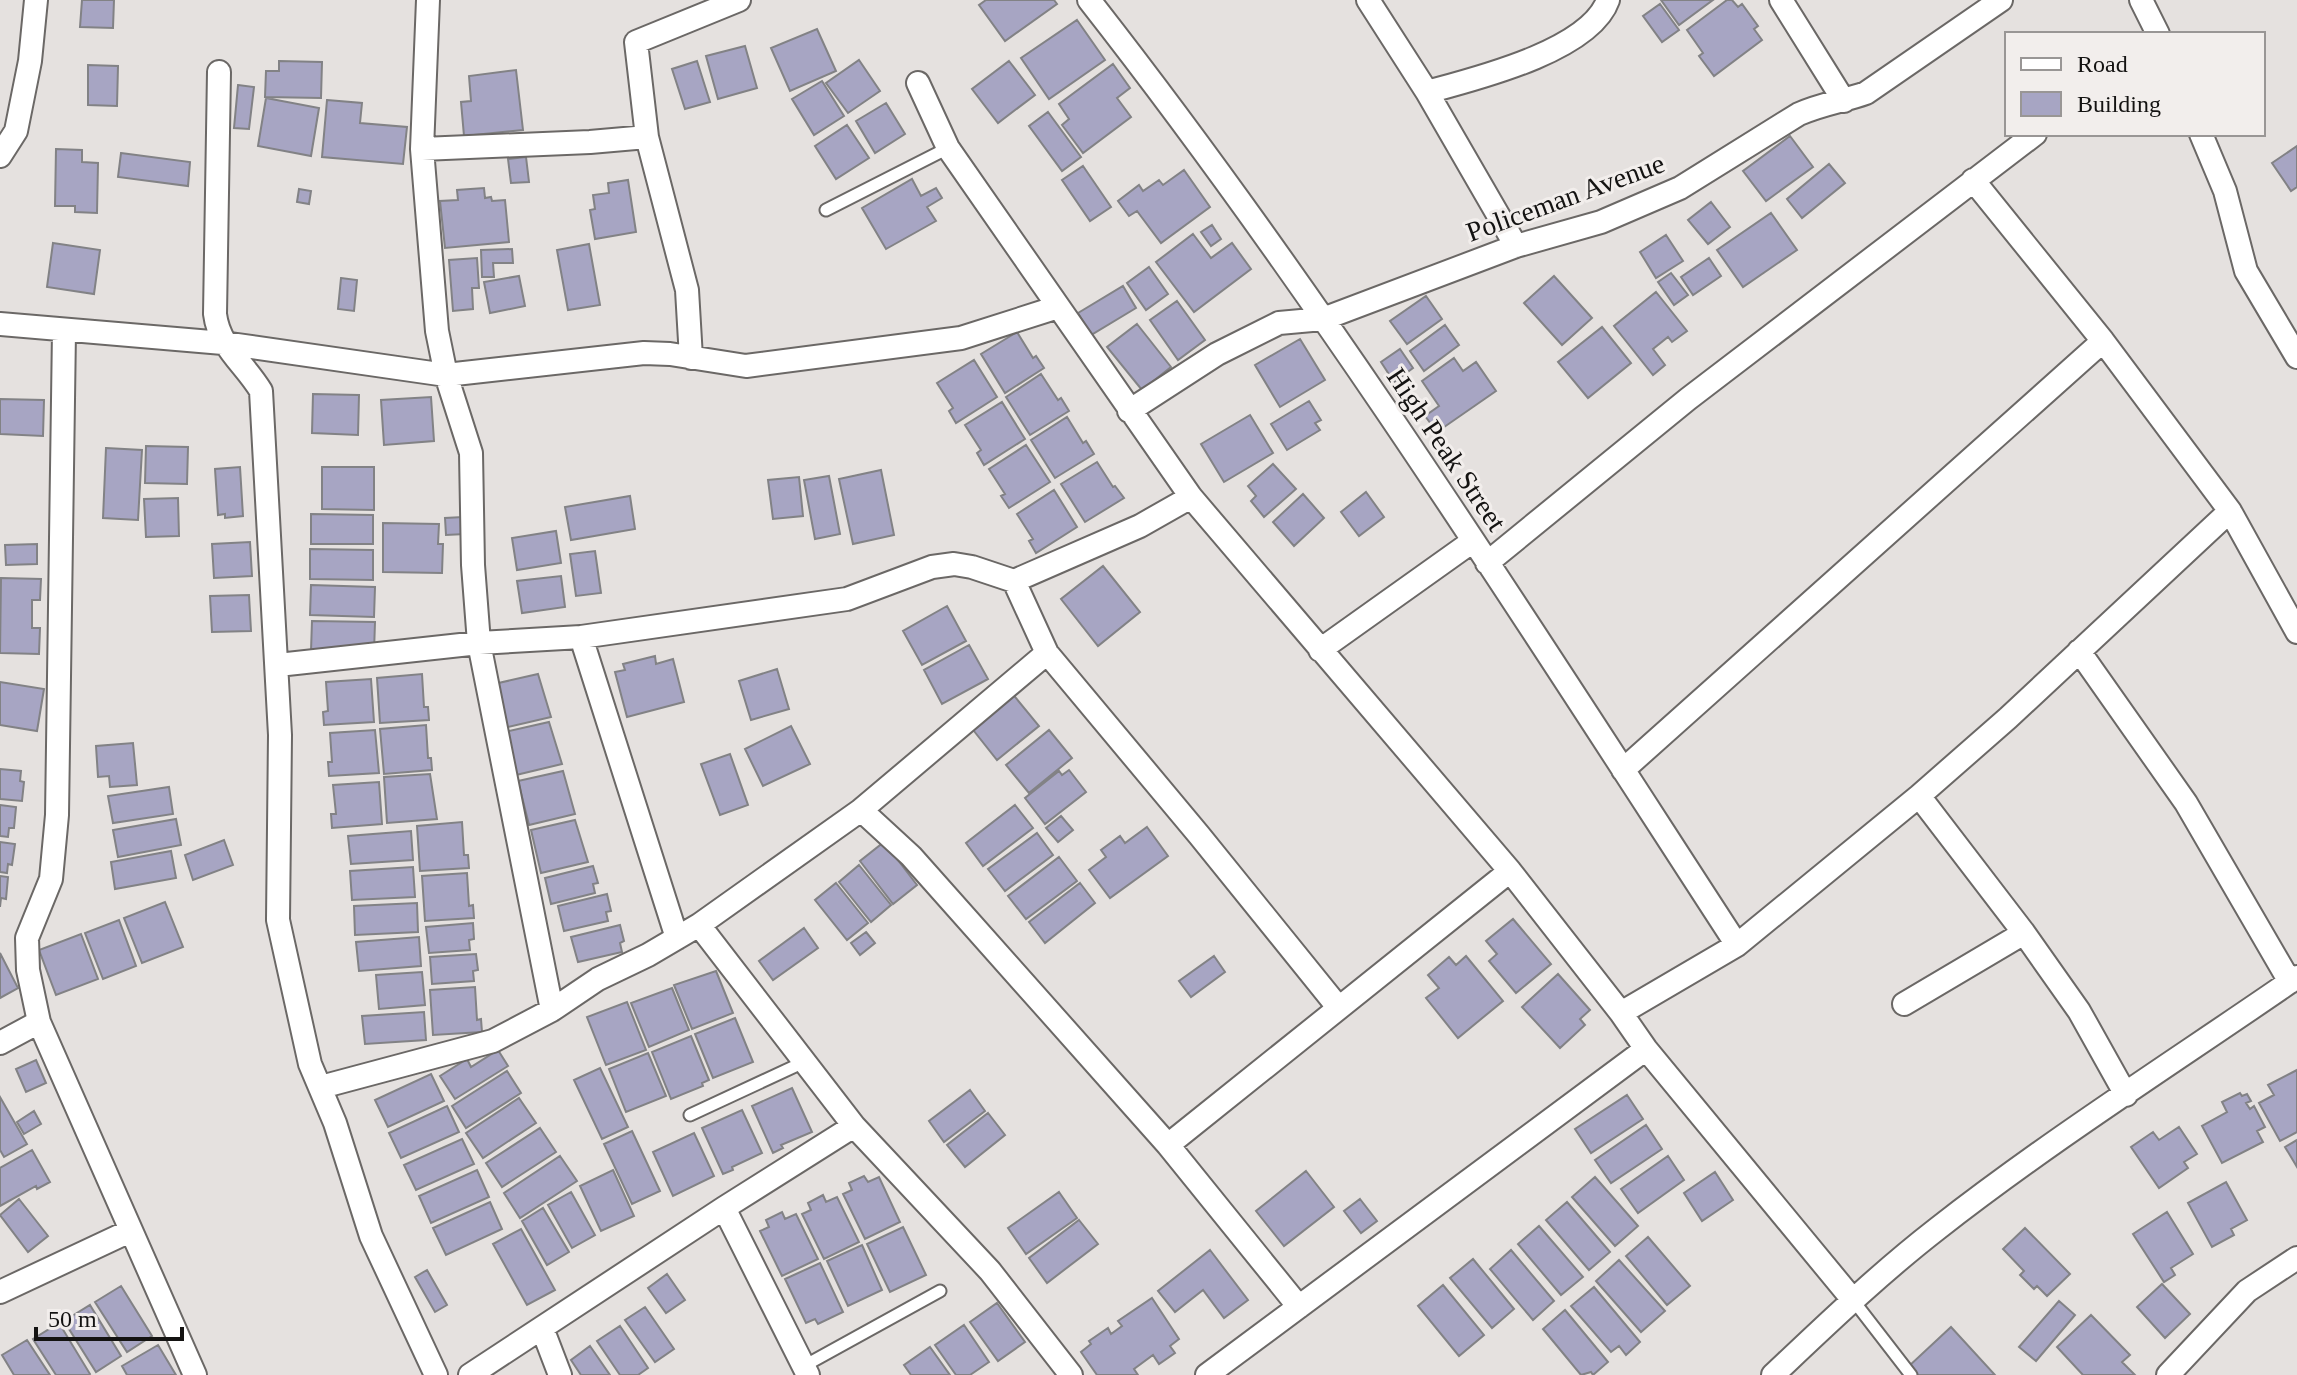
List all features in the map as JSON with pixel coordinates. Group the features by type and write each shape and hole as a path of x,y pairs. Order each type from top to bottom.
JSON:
{"street":[{"path":"0,156 16,131 30,61 36,0"},
{"path":"428,0 422,149 437,331 446,375 471,453 473,565 479,643 552,1010"},
{"path":"691,358 685,279 647,137 636,42 739,0"},
{"name":"High Peak Street","path":"1089,0 1162,93 1323,319 1473,541 1737,945"},
{"path":"1368,0 1427,92 1516,246"},
{"path":"1427,92 1503,72 1584,32 1608,0"},
{"path":"1781,0 1844,101"},
{"name":"Policeman Avenue","path":"1129,411 1217,354 1279,323 1323,319 1516,246 1601,222 1680,188 1799,114 1818,105 1844,101 1866,93 1889,80 2001,0"},
{"path":"2141,0 2157,32"},
{"path":"219,72 215,314 223,343 249,370 261,391 278,665 277,912 310,1064 321,1087 371,1236 436,1375"},
{"path":"918,83 948,148 1191,497 1510,871 1646,1049 1853,1300"},
{"path":"1487,563 1688,399 2032,136"},
{"path":"2202,136 2225,191 2246,271 2297,357"},
{"path":"422,149 647,137"},
{"path":"1973,180 2103,341 2230,511 2297,632"},
{"path":"0,324 223,343 446,375 644,353 746,366 961,338 1058,307"},
{"path":"64,331 57,815 51,879 27,938 28,970 39,1022 195,1375"},
{"path":"1623,770 2103,341"},
{"path":"278,665 479,643 581,637 847,599 932,567 954,564 1014,581 1140,526 1191,497"},
{"path":"1621,1013 1737,945 1919,796 2230,511"},
{"path":"1320,650 1473,541"},
{"path":"1014,581 1047,653 1338,1007"},
{"path":"581,637 677,938"},
{"path":"1773,1375 1853,1300 1935,1230 2039,1153 2293,979 2186,803 2079,651"},
{"path":"321,1087 493,1041 552,1010 598,979 699,925 861,810 1047,653"},
{"path":"1919,796 2024,933 2079,1011 2126,1095"},
{"path":"861,810 911,856 1168,1145 1299,1307"},
{"path":"1168,1145 1510,871"},
{"path":"699,925 854,1126 990,1271 1071,1375"},
{"path":"1904,1004 2024,933"},
{"path":"0,1043 39,1022"},
{"path":"1207,1375 1646,1049"},
{"path":"470,1375 854,1126"},
{"path":"724,1208 806,1370"},
{"path":"0,1292 130,1231"},
{"path":"2168,1375 2247,1291 2297,1258"},
{"path":"542,1328 560,1375"}],"lane":[{"path":"826,210 948,148"},
{"path":"690,1115 804,1062"},
{"path":"806,1370 940,1291"},
{"path":"1853,1300 1911,1375"}],"building":[{"path":"82,0 114,0 113,28 80,27"},
{"path":"986,0 1054,0 1057,4 1005,41 979,5"},
{"path":"1661,0 1713,0 1679,25"},
{"path":"1727,0 1732,0 1738,7 1742,4 1758,26 1754,29 1762,40 1714,76 1699,56 1703,53 1687,30"},
{"path":"1660,4 1679,30 1662,42 1643,16"},
{"path":"1077,20 1105,60 1049,99 1021,58"},
{"path":"817,29 836,71 790,91 771,48"},
{"path":"745,46 757,88 718,99 706,56"},
{"path":"859,60 880,91 848,113 826,83"},
{"path":"279,61 322,62 321,98 265,97 266,71 279,71"},
{"path":"697,61 710,102 685,109 672,69"},
{"path":"1009,61 1035,95 998,123 972,89"},
{"path":"1113,64 1130,88 1117,98 1131,117 1083,153 1062,125 1069,119 1059,104"},
{"path":"88,65 118,66 117,106 88,105"},
{"path":"516,70 523,130 464,136 461,102 471,101 469,76"},
{"path":"822,81 844,116 814,135 792,99"},
{"path":"238,85 254,87 249,129 234,128"},
{"path":"266,98 319,108 311,156 258,146"},
{"path":"327,100 362,103 360,123 407,127 403,164 322,157"},
{"path":"886,103 905,134 875,153 856,121"},
{"path":"1048,112 1081,157 1062,171 1029,126"},
{"path":"847,125 869,158 836,179 815,146"},
{"path":"1790,136 1813,167 1766,201 1743,171"},
{"path":"2297,146 2297,187 2291,191 2272,163"},
{"path":"56,149 82,150 82,162 98,163 97,213 75,212 75,206 55,206"},
{"path":"121,153 190,162 188,186 118,177"},
{"path":"526,157 529,182 511,183 508,159"},
{"path":"1829,164 1845,183 1802,218 1787,199"},
{"path":"1083,166 1111,207 1090,221 1062,180"},
{"path":"1184,170 1210,207 1161,243 1137,211 1129,216 1118,201 1139,185 1143,191 1159,180 1163,185"},
{"path":"912,179 921,196 936,188 942,198 927,207 936,221 886,249 862,208"},
{"path":"628,180 636,232 595,239 590,210 595,209 593,195 609,193 608,183"},
{"path":"484,188 485,198 505,200 509,242 445,248 440,201 458,200 457,190"},
{"path":"299,189 311,191 309,204 297,202"},
{"path":"1711,202 1730,227 1708,244 1688,220"},
{"path":"1771,213 1797,250 1743,287 1717,250"},
{"path":"1212,225 1221,239 1211,246 1201,232"},
{"path":"1193,234 1211,258 1232,243 1251,269 1194,312 1156,262"},
{"path":"1666,235 1683,261 1656,278 1640,252"},
{"path":"53,243 100,250 94,294 47,287"},
{"path":"589,244 600,305 568,310 557,250"},
{"path":"512,249 513,263 493,263 494,277 482,277 481,250"},
{"path":"477,258 479,288 472,288 473,309 453,311 449,260"},
{"path":"1709,258 1721,276 1693,295 1681,277"},
{"path":"1149,267 1168,294 1146,310 1127,283"},
{"path":"1671,273 1688,295 1674,305 1658,282"},
{"path":"519,276 525,306 490,313 484,282"},
{"path":"1554,276 1592,318 1562,345 1524,303"},
{"path":"341,278 357,280 354,311 338,309"},
{"path":"1123,286 1136,308 1091,335 1078,313"},
{"path":"1656,292 1687,331 1672,342 1668,337 1653,349 1665,365 1653,375 1614,326"},
{"path":"1426,296 1442,319 1407,344 1390,321"},
{"path":"1177,301 1205,340 1178,360 1150,320"},
{"path":"1137,324 1171,367 1142,390 1107,347"},
{"path":"1445,325 1459,345 1424,371 1410,351"},
{"path":"1602,327 1631,363 1588,398 1558,362"},
{"path":"1017,332 1033,358 1036,356 1044,368 1005,393 981,354"},
{"path":"1300,339 1325,380 1280,407 1255,365"},
{"path":"1400,349 1413,368 1394,382 1381,362"},
{"path":"1454,358 1463,371 1476,362 1496,391 1437,432 1425,416 1439,406 1422,381"},
{"path":"974,360 997,397 956,423 949,411 953,408 937,383"},
{"path":"1041,374 1069,411 1030,435 1006,397"},
{"path":"313,394 359,395 358,435 312,433"},
{"path":"431,397 434,441 384,445 381,400"},
{"path":"0,399 44,400 43,436 0,434"},
{"path":"1309,401 1321,420 1315,423 1320,430 1287,450 1271,424"},
{"path":"1002,402 1025,439 984,465 977,453 981,450 965,425"},
{"path":"1250,415 1273,453 1224,482 1201,444"},
{"path":"1067,417 1083,443 1086,441 1094,454 1055,478 1031,440"},
{"path":"1026,445 1050,482 1009,508 1001,496 1005,494 989,469"},
{"path":"146,446 188,447 187,484 145,483"},
{"path":"106,448 142,450 138,520 103,518"},
{"path":"1097,462 1124,498 1085,522 1061,484"},
{"path":"1273,464 1296,489 1264,517 1251,501 1256,496 1248,486"},
{"path":"240,467 243,516 225,518 225,514 218,515 215,469"},
{"path":"322,467 374,467 374,510 322,509"},
{"path":"881,470 894,535 853,544 839,479"},
{"path":"829,476 840,534 815,539 804,480"},
{"path":"799,477 803,516 773,519 768,480"},
{"path":"1054,490 1077,527 1036,553 1029,541 1033,539 1017,514"},
{"path":"1366,492 1384,517 1359,536 1341,512"},
{"path":"1303,494 1324,518 1294,546 1273,522"},
{"path":"630,496 635,529 571,540 565,507"},
{"path":"178,498 179,536 146,537 144,499"},
{"path":"311,514 373,515 373,544 311,544"},
{"path":"463,517 465,534 446,535 445,518"},
{"path":"383,523 439,524 438,544 443,544 442,573 383,572"},
{"path":"556,531 561,563 517,570 512,538"},
{"path":"250,542 252,576 214,578 212,544"},
{"path":"37,544 37,564 6,565 5,545"},
{"path":"310,549 373,550 373,580 310,579"},
{"path":"595,551 601,593 576,596 570,554"},
{"path":"1103,566 1140,612 1098,646 1061,599"},
{"path":"561,576 565,607 522,613 517,581"},
{"path":"1,578 41,579 40,600 32,600 32,628 40,628 39,654 0,653"},
{"path":"311,585 375,587 374,617 310,615"},
{"path":"249,595 251,631 212,632 210,596"},
{"path":"947,606 966,641 922,665 903,631"},
{"path":"312,621 375,622 374,652 311,651"},
{"path":"969,645 988,679 942,704 924,670"},
{"path":"655,656 656,664 673,659 684,702 627,717 615,672 625,670 623,664"},
{"path":"777,669 789,709 751,720 739,681"},
{"path":"422,674 424,707 428,707 429,720 380,723 377,678"},
{"path":"538,674 551,717 504,728 494,684"},
{"path":"371,679 374,722 324,725 323,712 328,711 326,682"},
{"path":"0,682 44,689 37,731 0,725"},
{"path":"1011,692 1039,726 997,760 970,726"},
{"path":"549,722 562,764 516,775 505,732"},
{"path":"426,725 432,770 384,774 380,729"},
{"path":"791,726 810,764 763,786 745,749"},
{"path":"375,730 379,773 329,776 328,762 332,762 330,733"},
{"path":"1049,730 1072,758 1029,793 1006,765"},
{"path":"133,743 137,785 110,787 109,776 98,777 96,746"},
{"path":"730,754 748,805 720,815 701,764"},
{"path":"0,769 21,771 20,781 24,782 22,801 0,799"},
{"path":"1069,770 1086,792 1045,824 1025,798 1059,771 1062,775"},
{"path":"563,771 575,814 529,825 518,781"},
{"path":"430,774 437,819 387,823 384,777"},
{"path":"379,782 382,824 332,828 331,814 336,814 333,785"},
{"path":"169,787 173,814 113,823 108,796"},
{"path":"0,805 16,807 14,828 9,828 8,837 0,836"},
{"path":"1015,805 1033,828 983,866 966,843"},
{"path":"1061,816 1073,830 1058,842 1046,828"},
{"path":"176,819 181,845 118,857 113,830"},
{"path":"575,820 588,862 541,873 531,830"},
{"path":"462,822 464,855 468,855 469,868 420,871 417,826"},
{"path":"1147,827 1168,856 1110,898 1089,870 1106,857 1101,850 1120,836 1125,843"},
{"path":"411,831 413,860 351,864 348,836"},
{"path":"1037,833 1053,855 1005,891 988,869"},
{"path":"224,840 233,865 193,880 185,855"},
{"path":"0,842 15,844 12,865 8,864 7,873 0,872"},
{"path":"884,842 917,885 893,904 860,861"},
{"path":"171,851 176,878 115,889 111,862"},
{"path":"1059,857 1077,881 1026,919 1008,896"},
{"path":"859,865 891,905 871,922 839,882"},
{"path":"593,866 598,883 593,884 595,893 551,904 545,878"},
{"path":"413,867 415,897 352,900 350,871"},
{"path":"467,873 469,906 473,905 474,918 425,921 422,876"},
{"path":"0,876 8,877 6,899 1,898 0,907"},
{"path":"836,883 868,923 847,940 815,900"},
{"path":"1080,883 1095,903 1045,943 1029,922"},
{"path":"607,894 611,911 606,912 608,921 564,931 558,906"},
{"path":"165,902 183,947 142,963 124,918"},
{"path":"417,903 418,932 355,935 354,906"},
{"path":"1513,919 1551,964 1516,993 1489,961 1497,954 1486,941"},
{"path":"119,920 136,966 103,979 85,933"},
{"path":"473,923 474,939 469,940 470,950 429,953 426,927"},
{"path":"620,925 624,941 620,943 622,952 578,962 571,937"},
{"path":"804,928 818,948 773,980 759,961"},
{"path":"866,932 875,943 860,955 851,943"},
{"path":"81,934 98,979 56,995 39,950"},
{"path":"419,937 421,966 359,971 356,942"},
{"path":"0,953 18,988 0,998"},
{"path":"476,954 478,970 473,971 474,981 432,984 430,957"},
{"path":"1214,956 1225,972 1191,997 1179,981"},
{"path":"1466,956 1503,1001 1458,1038 1426,998 1439,988 1428,975 1449,957 1456,965"},
{"path":"716,971 733,1013 692,1029 674,985"},
{"path":"422,972 425,1005 379,1009 376,975"},
{"path":"1558,974 1590,1010 1580,1019 1585,1025 1560,1048 1522,1007"},
{"path":"475,987 477,1020 481,1019 482,1032 433,1035 430,990"},
{"path":"672,988 689,1030 649,1047 631,1003"},
{"path":"627,1002 646,1050 606,1065 587,1017"},
{"path":"424,1012 426,1040 365,1044 362,1016"},
{"path":"735,1018 753,1062 713,1078 695,1034"},
{"path":"691,1036 709,1080 702,1083 703,1086 671,1099 652,1052"},
{"path":"498,1050 508,1066 455,1099 440,1076 467,1059 471,1067"},
{"path":"648,1053 666,1096 626,1112 609,1069"},
{"path":"36,1060 46,1083 26,1092 16,1069"},
{"path":"600,1068 628,1127 602,1139 574,1080"},
{"path":"2297,1070 2297,1132 2280,1141 2259,1103 2274,1095 2268,1085"},
{"path":"507,1071 521,1093 466,1128 452,1106"},
{"path":"431,1074 444,1101 388,1127 375,1100"},
{"path":"792,1088 812,1132 781,1145 783,1148 773,1153 752,1106"},
{"path":"970,1090 985,1111 944,1142 929,1121"},
{"path":"2240,1093 2242,1096 2247,1094 2251,1101 2246,1103 2250,1109 2254,1106 2265,1127 2257,1131 2263,1142 2222,1163 2202,1126 2227,1112 2222,1102"},
{"path":"1627,1095 1643,1119 1591,1153 1575,1129"},
{"path":"0,1097 27,1144 4,1157 0,1150"},
{"path":"519,1098 536,1123 483,1158 466,1133"},
{"path":"447,1106 459,1132 401,1158 389,1133"},
{"path":"742,1110 762,1153 723,1174 702,1128"},
{"path":"34,1111 41,1124 24,1134 17,1122"},
{"path":"988,1113 1005,1135 965,1167 947,1145"},
{"path":"1646,1125 1662,1149 1611,1183 1595,1160"},
{"path":"2179,1127 2197,1154 2184,1162 2188,1168 2159,1188 2131,1147 2153,1132 2159,1140"},
{"path":"540,1128 556,1152 502,1187 486,1163"},
{"path":"632,1131 660,1191 632,1204 604,1144"},
{"path":"694,1133 714,1176 673,1196 653,1152"},
{"path":"462,1139 474,1164 416,1190 404,1165"},
{"path":"2297,1140 2297,1167 2285,1147"},
{"path":"32,1150 50,1182 37,1189 36,1186 0,1206 0,1168"},
{"path":"560,1156 577,1181 520,1218 504,1193"},
{"path":"1668,1156 1684,1180 1638,1213 1621,1189"},
{"path":"477,1170 489,1197 431,1223 419,1196"},
{"path":"613,1170 634,1216 601,1231 580,1186"},
{"path":"1306,1171 1334,1207 1284,1246 1256,1211"},
{"path":"1715,1172 1733,1200 1702,1221 1684,1193"},
{"path":"864,1176 868,1182 879,1177 900,1222 865,1239 843,1194 852,1190 849,1183"},
{"path":"1595,1177 1638,1226 1615,1246 1572,1197"},
{"path":"2226,1182 2247,1220 2231,1229 2234,1235 2212,1247 2188,1203"},
{"path":"571,1192 595,1235 572,1248 548,1205"},
{"path":"1059,1192 1077,1218 1026,1254 1008,1228"},
{"path":"823,1195 826,1202 837,1197 859,1242 824,1259 802,1214 811,1210 808,1203"},
{"path":"19,1199 48,1236 28,1252 0,1215"},
{"path":"1360,1199 1377,1221 1361,1233 1344,1211"},
{"path":"490,1202 502,1229 446,1255 433,1228"},
{"path":"1567,1202 1610,1252 1589,1270 1546,1220"},
{"path":"543,1208 569,1252 547,1265 522,1221"},
{"path":"782,1212 785,1219 796,1214 818,1259 782,1276 760,1231 769,1227 766,1220"},
{"path":"2167,1212 2193,1254 2171,1268 2175,1275 2164,1282 2133,1234"},
{"path":"1079,1220 1098,1244 1047,1283 1029,1258"},
{"path":"1539,1226 1583,1277 1561,1295 1518,1244"},
{"path":"903,1227 926,1275 890,1292 867,1244"},
{"path":"2025,1228 2070,1274 2047,1296 2037,1286 2034,1289 2020,1275 2024,1271 2003,1249"},
{"path":"521,1229 555,1290 527,1305 493,1244"},
{"path":"1648,1237 1690,1286 1667,1305 1626,1256"},
{"path":"862,1245 882,1290 848,1306 827,1261"},
{"path":"1210,1250 1248,1300 1224,1318 1203,1290 1175,1312 1158,1291"},
{"path":"1511,1250 1554,1301 1533,1320 1490,1269"},
{"path":"1473,1259 1514,1309 1492,1328 1450,1278"},
{"path":"1619,1260 1665,1311 1641,1332 1596,1281"},
{"path":"820,1263 843,1312 818,1324 815,1319 806,1323 785,1279"},
{"path":"427,1270 447,1305 435,1312 415,1277"},
{"path":"667,1274 685,1300 666,1313 648,1288"},
{"path":"2162,1284 2190,1314 2165,1338 2137,1307"},
{"path":"1443,1285 1484,1335 1459,1356 1418,1306"},
{"path":"121,1286 152,1336 127,1352 95,1302"},
{"path":"1594,1287 1640,1342 1626,1355 1619,1346 1611,1352 1571,1306"},
{"path":"1152,1298 1179,1339 1170,1346 1175,1353 1159,1364 1153,1355 1134,1369 1138,1375 1097,1375 1081,1352 1091,1344 1089,1341 1108,1328 1111,1334 1122,1326 1118,1321"},
{"path":"2059,1301 2075,1315 2036,1361 2019,1347"},
{"path":"997,1303 1025,1342 998,1361 970,1322"},
{"path":"90,1305 121,1356 96,1372 64,1321"},
{"path":"645,1307 674,1349 655,1362 625,1320"},
{"path":"1565,1310 1608,1362 1593,1375 1591,1372 1581,1375 1543,1329"},
{"path":"2091,1315 2130,1355 2122,1362 2135,1375 2083,1375 2057,1347"},
{"path":"59,1323 89,1375 56,1375 33,1339"},
{"path":"964,1325 989,1362 970,1375 956,1375 935,1345"},
{"path":"620,1326 648,1368 638,1375 620,1375 597,1341"},
{"path":"1951,1327 1995,1375 1917,1375 1909,1366"},
{"path":"27,1340 50,1375 14,1375 2,1355"},
{"path":"158,1345 176,1375 127,1375 122,1366"},
{"path":"590,1346 610,1375 581,1375 571,1360"},
{"path":"930,1347 950,1375 911,1375 904,1365"}]}
